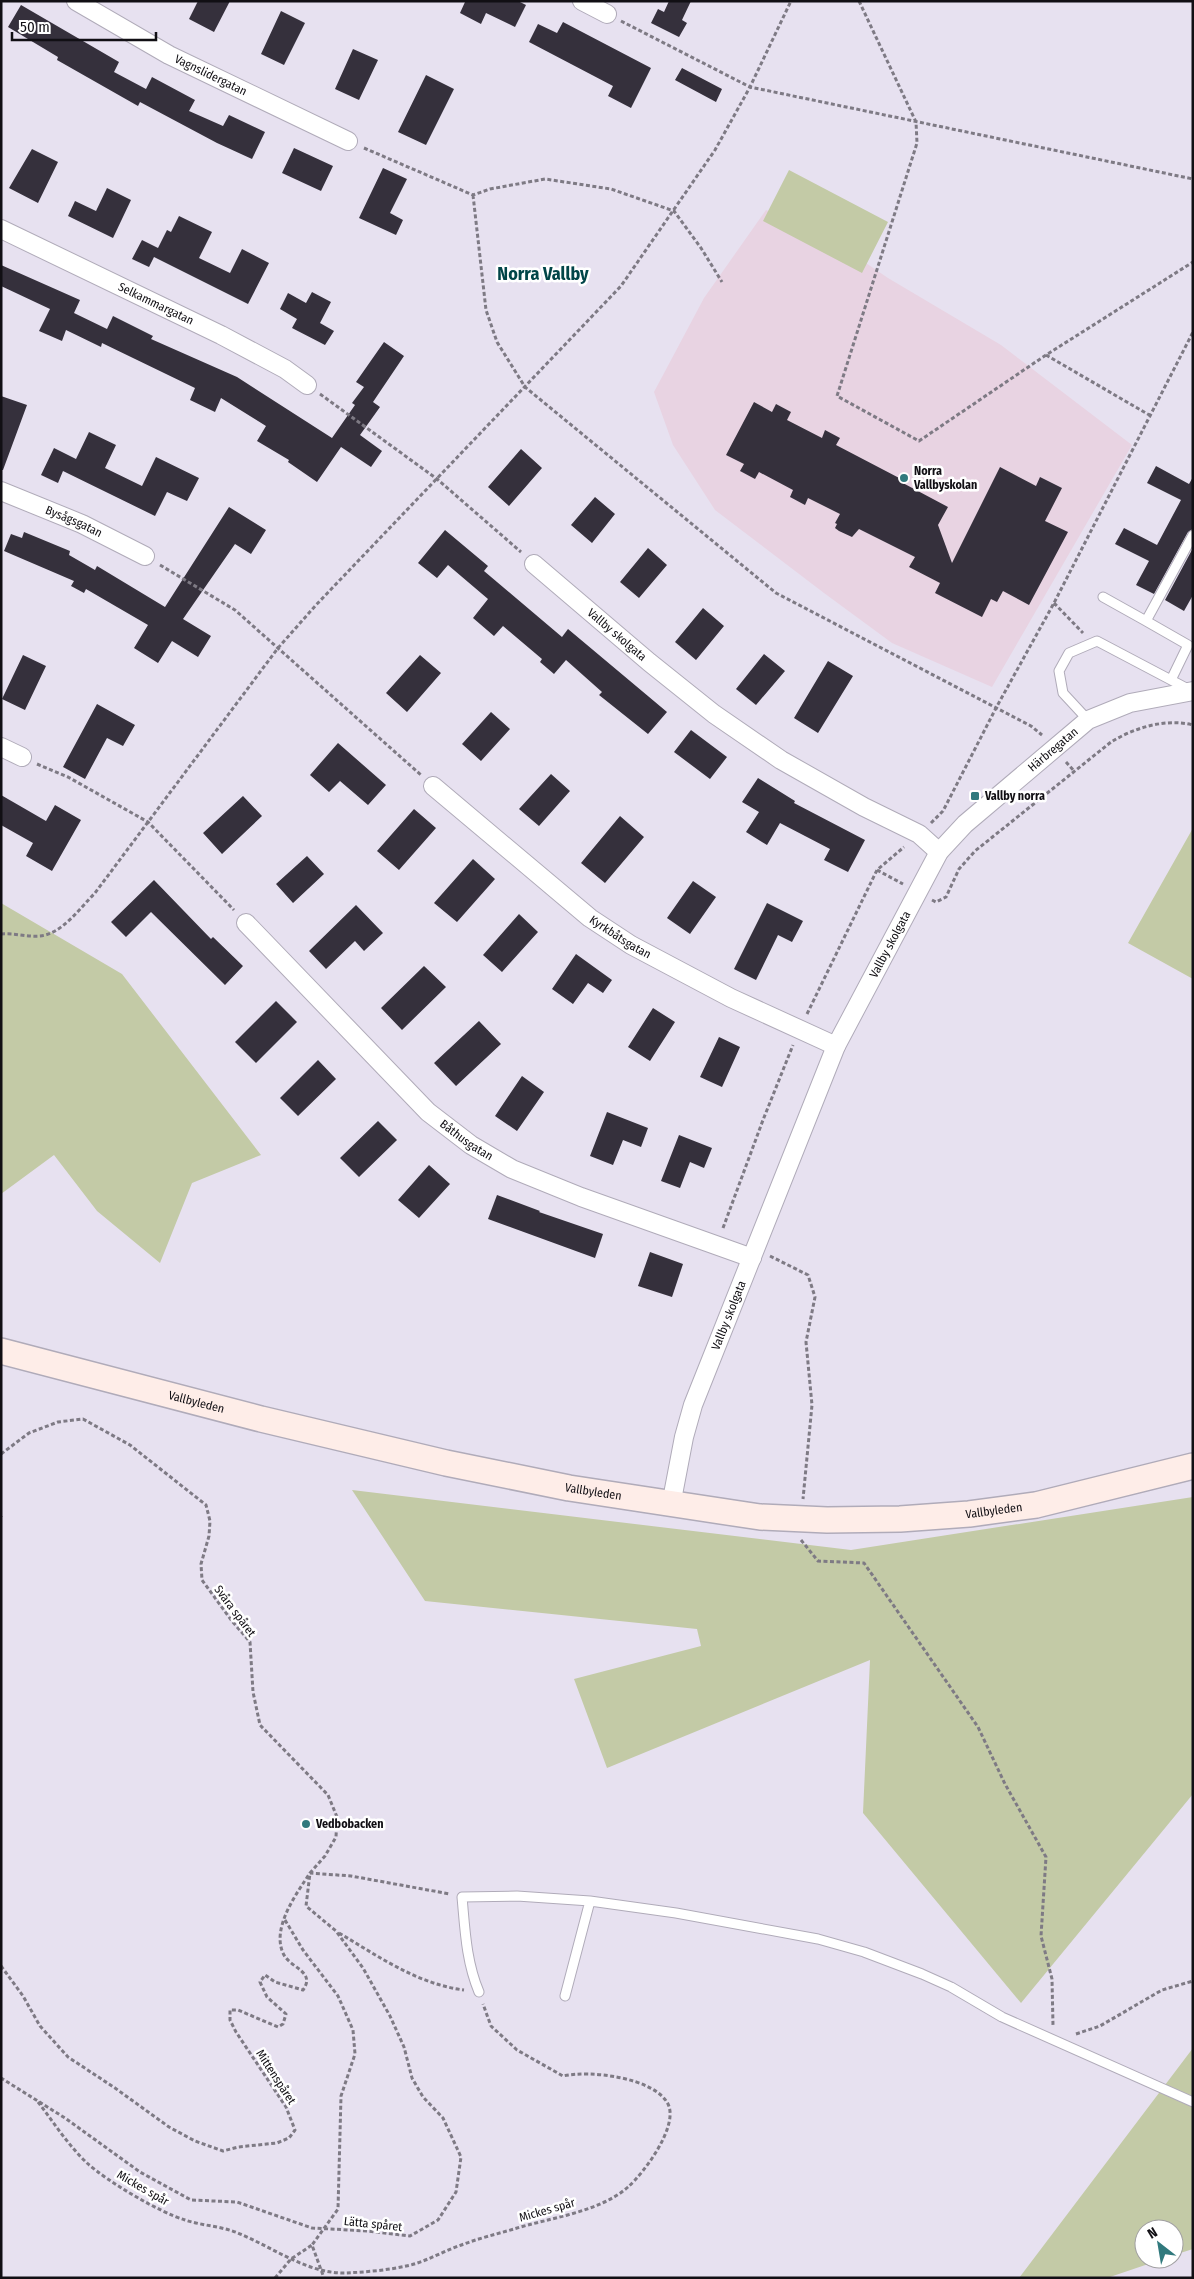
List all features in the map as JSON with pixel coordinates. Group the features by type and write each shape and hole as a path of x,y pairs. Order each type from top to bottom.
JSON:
{"main road":[{"name":"Vallbyleden","path":"1,1350 261,1419 428,1458 568,1488 760,1517 827,1520 900,1519 1036,1505 1193,1466"}],"street":[{"name":"Vagnslidergatan","path":"76,1 176,59 348,141"},
{"path":"582,1 607,14"},
{"name":"Selkammargatan","path":"1,229 221,335 285,369 307,385"},
{"name":"Bysågsgatan","path":"1,491 82,524 145,556"},
{"name":"Vallby skolgata","path":"534,564 649,662 714,714 781,760 864,807 918,834 939,852 836,1046 694,1405 684,1437 671,1505"},
{"name":"Härbregatan","path":"939,852 965,824 1088,720 1130,703 1192,691"},
{"path":"1,747 22,757"},
{"name":"Kyrkbåtsgatan","path":"433,786 590,918 631,945 731,998 836,1046"},
{"name":"Båthusgatan","path":"246,923 428,1112 471,1145 520,1173 581,1197 754,1254"}],"lane":[{"path":"1146,621 1193,535"},
{"path":"1103,597 1188,645 1172,680"},
{"path":"1088,720 1063,693 1059,671 1069,653 1097,641 1192,691"},
{"path":"479,1992 473,1979 467,1954 462,1897 517,1896 590,1901 676,1913 818,1938 864,1952 944,1984 1002,2017 1193,2102"},
{"path":"565,1996 590,1901"}],"path":[{"path":"1,934 49,935 60,928 95,893 278,648 316,605 621,286 715,150 750,87 792,1"},
{"path":"859,1 916,122 917,143 837,396 918,441 1046,355 1193,262"},
{"path":"607,14 750,87 1193,179"},
{"path":"348,141 473,195 490,189 545,179 611,189 674,211 701,248 722,282"},
{"path":"473,195 486,310 505,358 525,387 776,593 1031,726 1074,771"},
{"path":"918,834 943,811 996,708 1054,603 1193,332"},
{"path":"1046,355 1151,416"},
{"path":"307,385 437,479 534,564"},
{"path":"145,556 235,610 433,786"},
{"path":"1054,603 1078,630 1097,641"},
{"path":"877,870 936,902 946,896 959,869 975,851 1111,742 1126,733 1167,723 1193,725"},
{"path":"22,757 68,777 148,822 246,923"},
{"path":"754,1254 808,1275 815,1297 806,1342 812,1405 803,1500"},
{"name":"Svåra spåret","path":"1,1454 29,1433 58,1422 83,1419 130,1445 206,1505 210,1521 201,1564 202,1580 226,1614 250,1642 253,1692 260,1725 328,1795 337,1817 336,1838 325,1856 310,1873 288,1908"},
{"path":"798,1537 818,1561 864,1563 978,1727 1005,1784 1046,1856 1041,1936 1052,1979 1054,2041 1100,2026 1162,1990 1193,1981"},
{"path":"310,1873 351,1876 462,1897"},
{"name":"Lätta spåret","path":"1,2078 65,2118 140,2172 191,2200 237,2202 312,2228 323,2229 367,2231 410,2236 438,2220 456,2192 461,2157 443,2118 423,2097 412,2078 404,2047 390,2016 363,1968 336,1931 306,1906 310,1873"},
{"name":"Mittenspåret","path":"1,1966 23,1996 40,2026 68,2057 169,2127 195,2141 224,2151 238,2147 277,2143 289,2138 295,2130 293,2122 286,2108 236,2032 230,2020 230,2010 245,2012 278,2027 283,2024 286,2014 267,1997 260,1982 265,1975 275,1982 303,1990 308,1980 306,1974 284,1955 279,1938 288,1908"},
{"path":"275,2278 291,2259 312,2245 338,2208 341,2096 355,2054 353,2030 338,1996 303,1950 284,1920"},
{"path":"336,1931 417,1978 442,1987 479,1992"},
{"name":"Mickes spår","path":"36,2100 66,2140 88,2164 151,2204 184,2220 234,2231 291,2259 321,2270 343,2273 411,2265 464,2244 607,2201 628,2187 664,2138 670,2125 668,2103 648,2088 612,2076 579,2072 563,2076 517,2050 491,2026 479,1992"},
{"path":"312,2245 324,2278"}],"shaded area":[{"name":"Norra Vallbyskolan","path":"766,210 835,242 888,278 1001,345 1132,445 992,687 892,643 824,593 715,510 673,445 654,392 704,298"}],"green space":[{"path":"789,170 888,222 862,273 763,221"},
{"path":"1193,828 1193,979 1128,943"},
{"path":"1,903 122,974 261,1155 192,1183 160,1263 97,1211 54,1155 1,1194"},
{"path":"352,1490 851,1550 1193,1497 1193,1794 1021,2003 863,1813 870,1660 607,1768 574,1679 701,1646 697,1629 425,1601"},
{"path":"1193,2048 1193,2249 1184,2252 1184,2219 1134,2219 1134,2269 1107,2278 1019,2278"}],"building":[{"path":"198,1 230,1 214,32 189,19"},
{"path":"463,1 518,1 526,5 515,27 486,13 481,24 460,13 465,2"},
{"path":"669,1 691,1 682,20 687,23 679,37 651,23 658,9 664,12"},
{"path":"21,5 119,62 114,72 146,89 152,77 195,100 189,111 223,126 229,115 265,132 252,159 217,143 140,102 138,106 57,60 58,57 8,27"},
{"path":"281,11 305,23 284,65 261,54"},
{"path":"563,22 651,68 631,108 608,96 613,86 529,42 538,24 557,33"},
{"path":"353,49 378,60 359,100 335,89"},
{"path":"682,68 722,89 716,102 675,80"},
{"path":"426,75 454,89 426,145 398,132"},
{"path":"294,148 333,166 321,191 282,173"},
{"path":"32,149 58,162 38,203 9,188"},
{"path":"383,168 407,179 390,213 403,220 396,235 359,218"},
{"path":"107,188 131,200 113,238 68,216 75,201 96,211"},
{"path":"179,216 212,232 199,258 230,273 242,249 269,263 248,304 154,257 149,267 132,259 142,240 158,248 167,230 171,232"},
{"path":"1,265 80,300 74,313 107,329 113,316 153,336 151,339 237,377 332,438 355,405 352,403 364,387 356,382 384,342 404,356 373,402 380,407 360,435 382,451 371,467 341,447 317,482 288,462 289,460 257,441 266,426 221,398 215,412 190,400 195,388 102,343 101,347 66,330 62,341 39,331 50,309 1,286"},
{"path":"312,292 331,302 320,323 334,331 325,345 292,328 297,319 280,309 288,293 306,303"},
{"path":"1,396 27,405 3,470 1,470"},
{"path":"754,402 772,412 776,404 791,412 787,420 822,438 825,430 840,438 836,445 903,480 901,482 948,507 938,525 952,563 1000,467 1036,486 1040,477 1062,488 1045,521 1068,532 1029,605 1003,591 997,602 991,599 982,617 935,593 940,583 909,567 915,557 859,529 852,537 839,531 835,528 837,524 835,523 840,514 808,498 805,505 790,497 793,490 759,472 755,479 740,471 744,464 726,455"},
{"path":"89,432 116,445 105,468 142,486 156,457 199,478 187,501 167,492 155,516 63,471 58,483 41,475 54,448 76,459"},
{"path":"521,449 542,468 509,506 488,487"},
{"path":"1156,466 1189,484 1193,477 1193,529 1188,532 1154,594 1136,585 1149,561 1115,544 1124,528 1157,545 1181,500 1147,483"},
{"path":"595,497 615,514 592,543 571,525"},
{"path":"229,507 266,530 251,554 235,544 183,619 211,636 198,657 172,641 158,663 134,648 148,625 86,589 84,593 71,586 74,581 4,551 11,534 22,538 24,532 70,551 69,555 95,570 97,566 165,607"},
{"path":"445,530 488,566 484,571 562,637 568,629 667,712 648,734 599,695 602,692 566,660 554,674 540,662 542,659 503,626 494,636 473,618 488,599 448,565 437,578 418,563"},
{"path":"648,548 667,565 639,598 620,582"},
{"path":"1193,548 1193,595 1184,611 1165,600"},
{"path":"703,608 724,626 696,660 675,642"},
{"path":"764,654 785,671 756,705 736,689"},
{"path":"23,655 46,666 25,710 2,699"},
{"path":"420,655 441,673 407,712 386,693"},
{"path":"828,661 853,676 818,733 794,718"},
{"path":"97,704 135,725 123,746 107,738 85,779 63,767"},
{"path":"491,712 510,729 481,761 462,744"},
{"path":"691,730 727,757 710,779 674,752"},
{"path":"338,743 386,785 368,805 340,781 329,792 310,775"},
{"path":"551,774 570,791 539,826 519,809"},
{"path":"758,778 795,801 794,803 865,840 848,872 824,860 830,849 780,823 767,845 746,832 759,812 742,802"},
{"path":"1,795 46,821 55,805 81,820 52,871 26,856 33,843 1,825"},
{"path":"243,796 262,816 222,854 203,833"},
{"path":"414,809 436,828 399,870 377,851"},
{"path":"620,816 644,837 605,883 581,863"},
{"path":"307,856 324,874 293,903 276,884"},
{"path":"473,859 495,879 457,922 434,903"},
{"path":"154,880 211,939 213,937 243,966 225,985 151,912 126,937 111,922"},
{"path":"693,881 716,897 690,934 667,918"},
{"path":"767,903 803,921 792,942 778,935 756,980 734,969"},
{"path":"356,905 383,933 364,951 355,941 326,969 309,951"},
{"path":"519,914 538,932 502,972 483,955"},
{"path":"576,954 612,980 603,993 588,983 573,1004 552,989"},
{"path":"424,966 446,987 402,1030 381,1008"},
{"path":"276,1001 297,1022 256,1063 235,1042"},
{"path":"653,1008 675,1022 650,1061 628,1047"},
{"path":"479,1021 501,1044 456,1086 434,1063"},
{"path":"719,1037 740,1047 722,1087 700,1077"},
{"path":"318,1060 336,1079 298,1116 280,1098"},
{"path":"522,1076 544,1092 517,1131 495,1116"},
{"path":"607,1112 648,1128 641,1147 623,1140 613,1165 590,1156"},
{"path":"378,1121 397,1140 359,1177 340,1158"},
{"path":"679,1135 712,1148 704,1168 690,1162 680,1188 661,1181"},
{"path":"429,1165 450,1184 419,1218 398,1200"},
{"path":"497,1195 603,1234 595,1258 488,1219"},
{"path":"650,1252 683,1264 672,1297 638,1286"}],"place":[{"name":"Norra Vallbyskolan","path":"904,478"},
{"name":"Vallby norra","path":"975,796"},
{"name":"Vedbobacken","path":"306,1824"}],"district":[{"name":"Norra Vallby","path":"543,274"}]}
